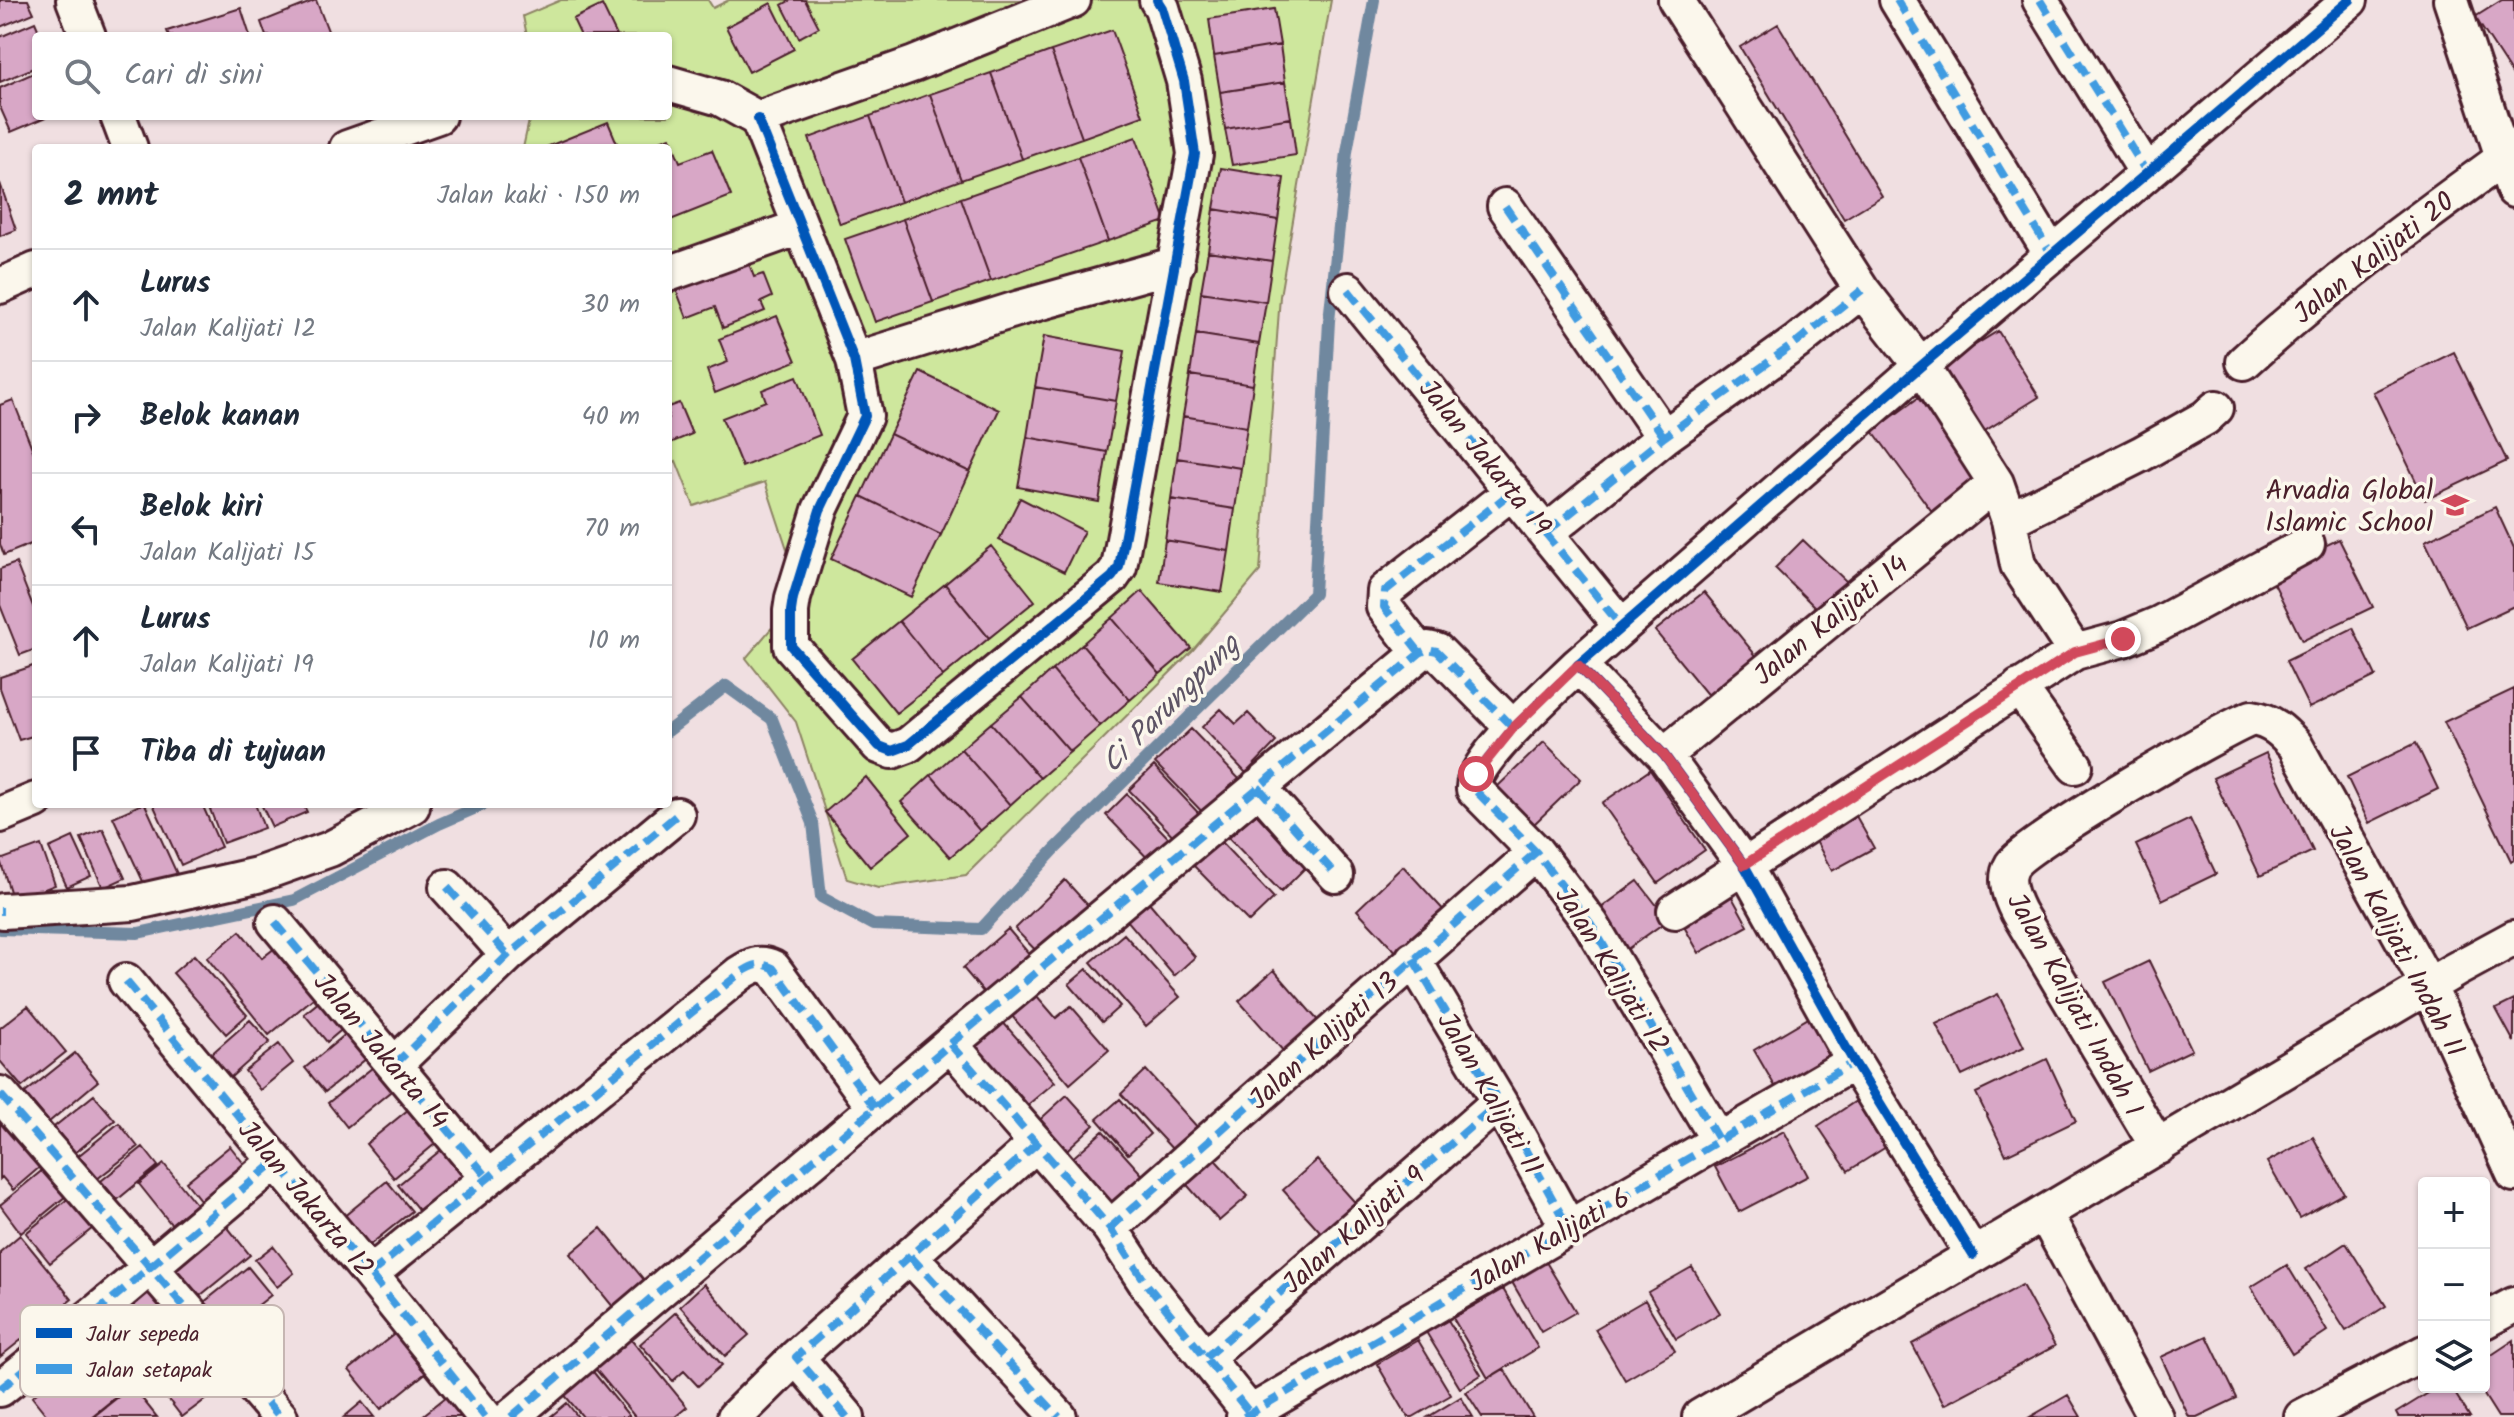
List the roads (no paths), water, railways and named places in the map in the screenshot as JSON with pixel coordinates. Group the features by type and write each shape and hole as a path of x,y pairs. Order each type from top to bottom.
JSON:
{"street":[{"path":"74,0 86,32"},
{"path":"758,119 914,64 1073,0"},
{"path":"672,84 720,98 758,119 854,360 864,424 820,510 793,598 790,643 795,654 879,746 892,751 908,745 1112,577 1119,567 1195,154 1184,81 1157,0"},
{"path":"1676,0 1862,290 1921,366 1996,483 2009,520 2018,565 2075,652"},
{"path":"1897,0 2052,255"},
{"path":"2040,0 2147,173"},
{"name":"Jalan Kalijati 12","path":"1719,1141 1591,924 1536,852 1474,789 1476,774 1513,728 1621,626 2350,0"},
{"path":"2451,0 2514,190"},
{"path":"120,120 128,144"},
{"path":"358,144 427,120"},
{"name":"Jalan Kalijati 20","path":"2244,362 2282,327 2375,253 2505,157"},
{"path":"1505,206 1664,437"},
{"path":"672,273 800,227"},
{"path":"854,360 1020,308 1177,264"},
{"path":"0,286 32,272"},
{"name":"Jalan Jakarta 19","path":"1348,290 1621,626"},
{"path":"1547,532 1664,437 1798,341 1862,290"},
{"path":"2009,520 2141,454 2205,418 2216,408"},
{"name":"Jalan Kalijati 14","path":"1664,755 1996,483"},
{"path":"1420,653 1384,607 1385,591 1513,491"},
{"path":"1675,911 2075,652 2123,639 2159,624 2307,544"},
{"path":"511,1417 950,1044 1420,653 1428,649 1437,651 1513,728"},
{"path":"1578,665 1664,755 1744,865 1854,1062 1973,1255"},
{"path":"2019,687 2075,766"},
{"name":"Jalan Kalijati Indah I","path":"2158,1147 2018,912 2008,881 2010,867 2020,856 2088,811 2241,722 2252,718 2265,720"},
{"name":"Jalan Kalijati Indah II","path":"2265,720 2281,729 2295,745 2429,987 2514,1174"},
{"path":"1258,787 1336,875"},
{"path":"0,815 32,802"},
{"path":"3,911 133,903 257,875 330,849 408,808"},
{"path":"394,1065 508,955 677,815"},
{"name":"Jalan Kalijati 13","path":"1110,1228 1536,852"},
{"path":"447,887 508,955"},
{"name":"Jalan Jakarta 14","path":"275,922 488,1178"},
{"path":"1700,1417 2514,938"},
{"name":"Jalan Kalijati 11","path":"1413,959 1499,1102 1568,1227"},
{"path":"370,1274 739,974 756,964 773,968 875,1108"},
{"name":"Jalan Jakarta 12","path":"126,981 485,1417"},
{"path":"950,1044 1110,1228 1148,1286 1249,1416"},
{"name":"Jalan Kalijati 6","path":"1249,1416 1854,1062"},
{"path":"0,1094 182,1305"},
{"name":"Jalan Kalijati 9","path":"1206,1357 1499,1102"},
{"path":"735,1417 796,1357 1036,1144"},
{"path":"103,1305 276,1161"},
{"path":"2045,1214 2155,1417"},
{"path":"910,1256 1059,1417"},
{"path":"2490,1318 2514,1305"},
{"path":"2302,1417 2418,1356"},
{"path":"796,1357 847,1417"},
{"path":"0,1389 20,1373"},
{"path":"263,1397 280,1417"}],"waterway":[{"name":"Ci Parungpung","path":"672,728 726,686 772,719 813,823 821,897 873,925 981,929 1054,850 1314,594 1329,321 1347,152 1374,0"},
{"name":"Ci Parungpung","path":"0,929 138,933 294,900 476,808"}],"place":[{"name":"Arvadia Global Islamic School","path":"2455,505"}]}
